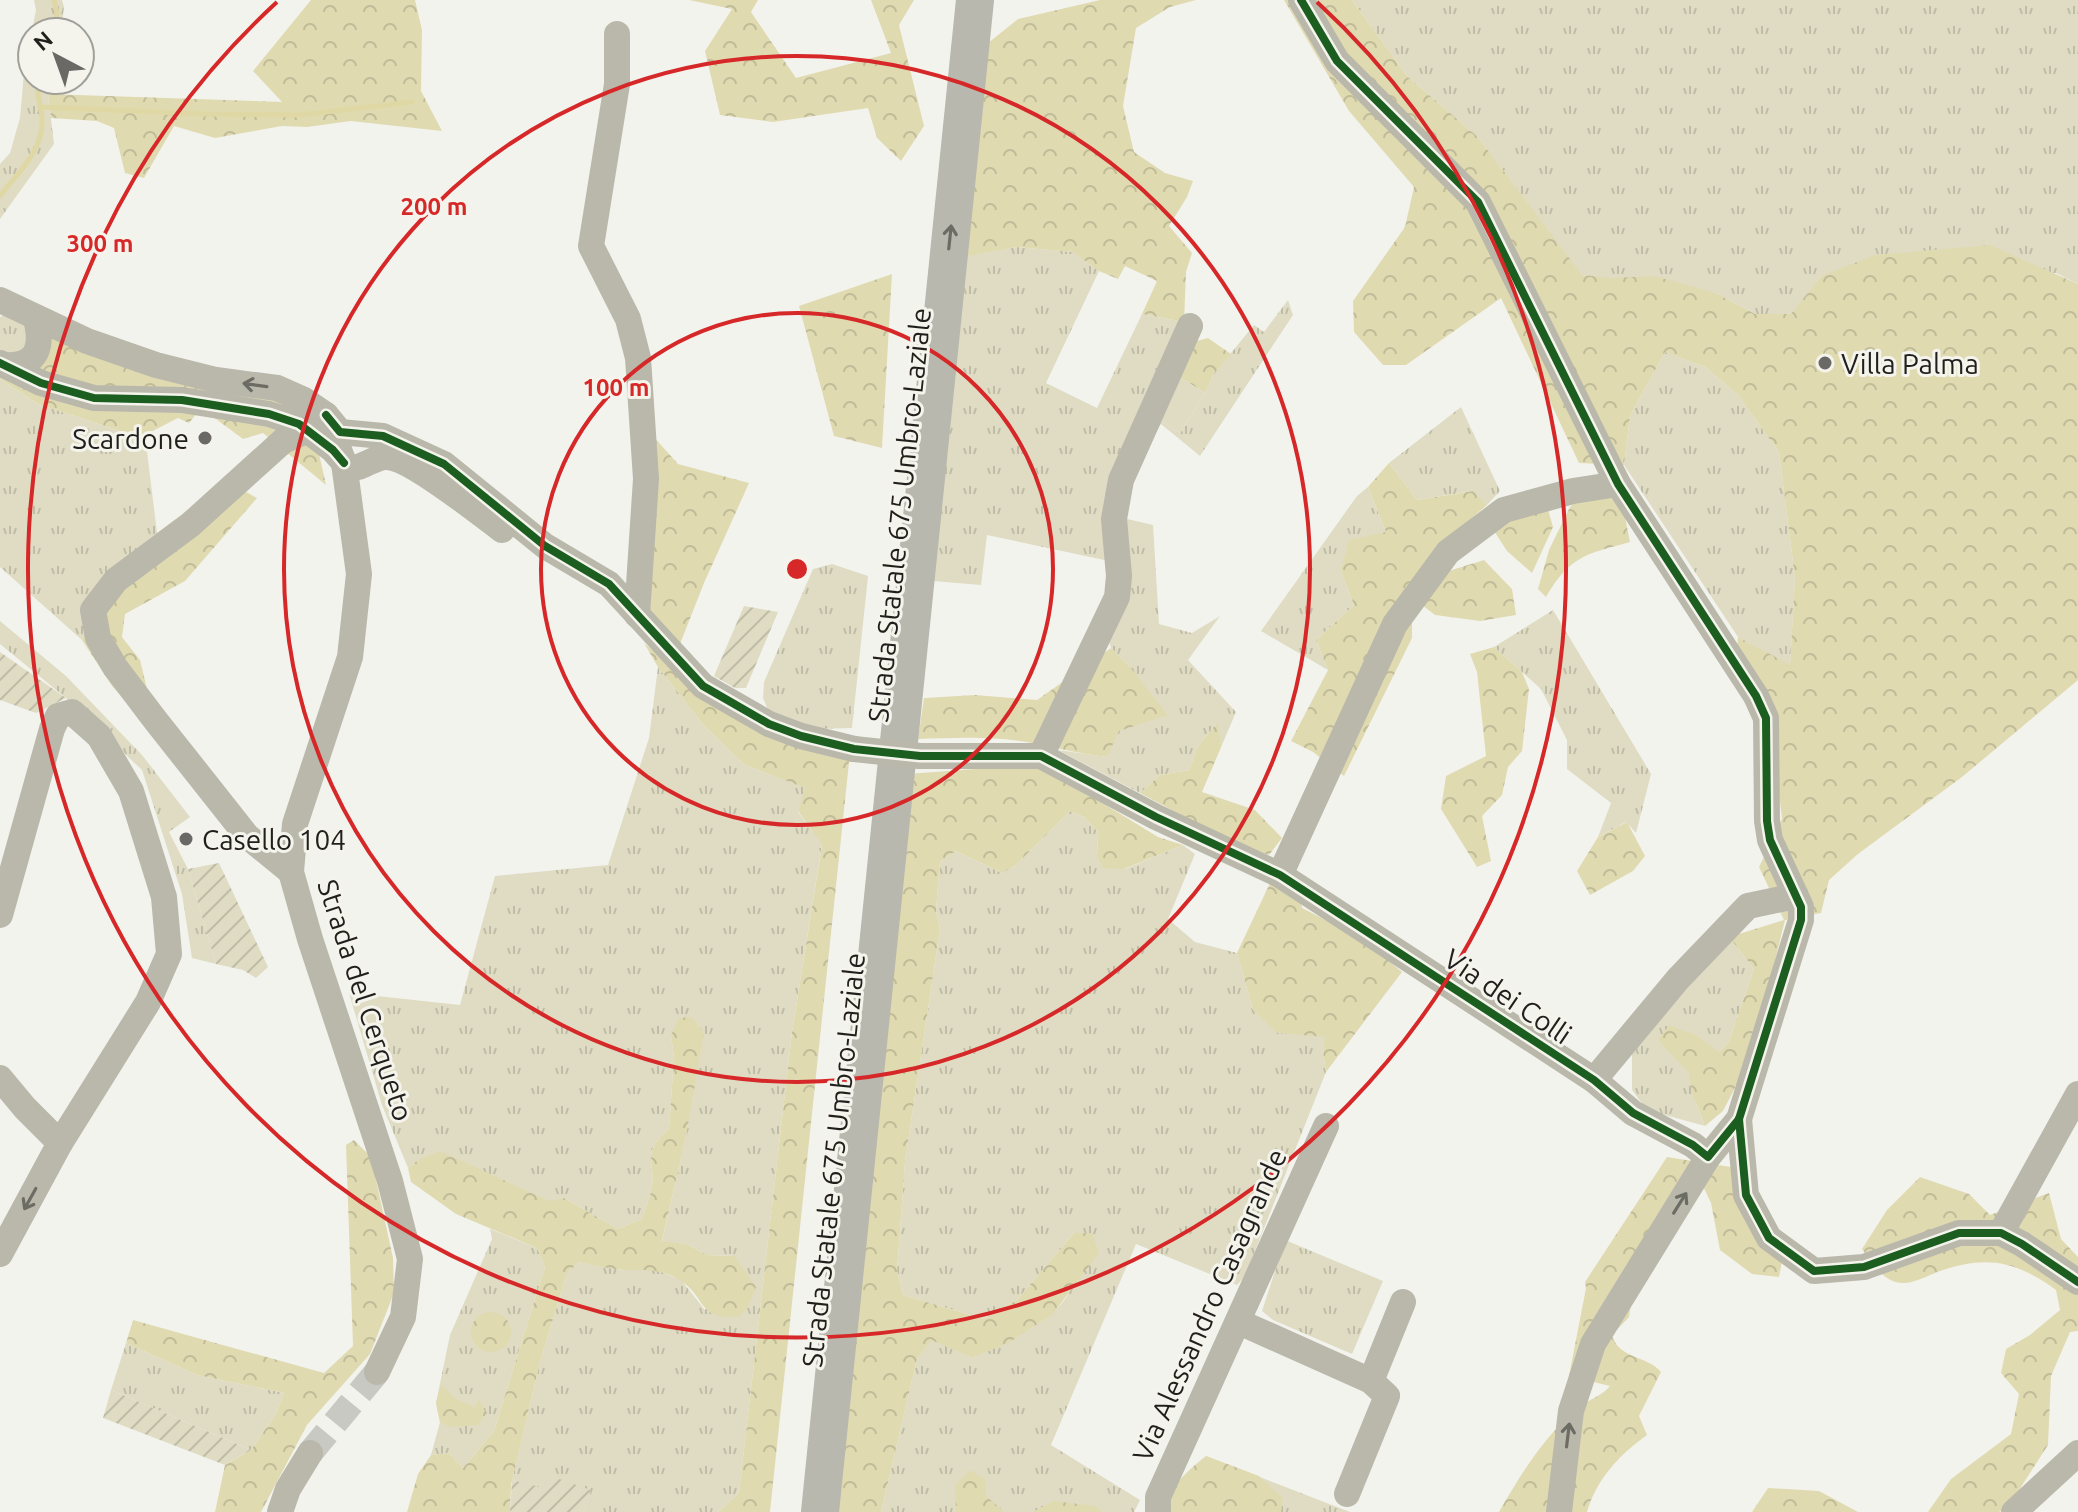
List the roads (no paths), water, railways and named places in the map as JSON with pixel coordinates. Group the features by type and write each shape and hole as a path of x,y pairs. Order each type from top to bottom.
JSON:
{"highway":[{"name":"Strada Statale 675 Umbro-Laziale","path":"794,1512 949,0"},
{"name":"Strada Statale 675 Umbro-Laziale","path":"820,1512 975,0"}],"street":[{"path":"1301,0 1337,61 1478,202 1618,484 1756,696 1766,718 1768,831 1801,907 1801,920 1739,1119 1708,1157 1593,1344 1571,1411 1559,1512"},
{"path":"617,34 617,84 591,246 628,319 638,358 646,479 637,615"},
{"path":"12,310 156,365 216,380 277,388 304,400 344,463 355,469 386,457 406,462 499,528 542,564 637,615"},
{"path":"2,364 16,366 27,362 40,344 40,334 12,310"},
{"path":"1041,756 1117,597 1119,576 1114,519 1121,480 1190,326"},
{"path":"2,364 41,383 94,398 182,400 269,414 299,424 317,422 340,432 383,436 444,464 545,546 609,584 703,686 769,724 801,736 854,749 920,756 1041,756 1156,817 1280,875 1395,624 1448,552 1504,510 1573,491 1618,484"},
{"path":"291,872 247,836 115,667 98,638 93,610 116,580 190,525 283,441 317,422"},
{"name":"Strada del Cerqueto","path":"344,463 359,574 350,657 295,824 291,872 390,1181 410,1259 403,1317 377,1372"},
{"path":"0,915 52,729 58,716 72,712 99,736 131,791 164,897 169,954 148,1002 60,1143 0,1254"},
{"name":"Via dei Colli","path":"1280,875 1594,1080 1633,1113 1693,1145 1708,1157"},
{"path":"1594,1080 1678,979 1748,906 1796,896"},
{"path":"0,1078 60,1143"},
{"path":"2001,1233 2078,1094"},
{"path":"1739,1119 1746,1195 1769,1238 1814,1271 1864,1267 1959,1233 2001,1233 2078,1282"},
{"name":"Via Alessandro Casagrande","path":"1158,1512 1158,1497 1326,1126"},
{"path":"1371,1381 1403,1302"},
{"path":"1239,1322 1371,1381 1387,1396 1347,1494"},
{"path":"280,1512 288,1489 310,1453"},
{"path":"2014,1512 2078,1453"}],"waterway":[{"path":"54,0 57,16"},
{"path":"0,196 39,141 42,118 38,96"},
{"path":"40,107 300,115 412,102"}],"tunnel":[{"path":"310,1453 377,1372"}],"place":[{"name":"Villa Palma","path":"1825,363"},
{"name":"Scardone","path":"205,438"},
{"name":"Casello 104","path":"186,839"}]}
